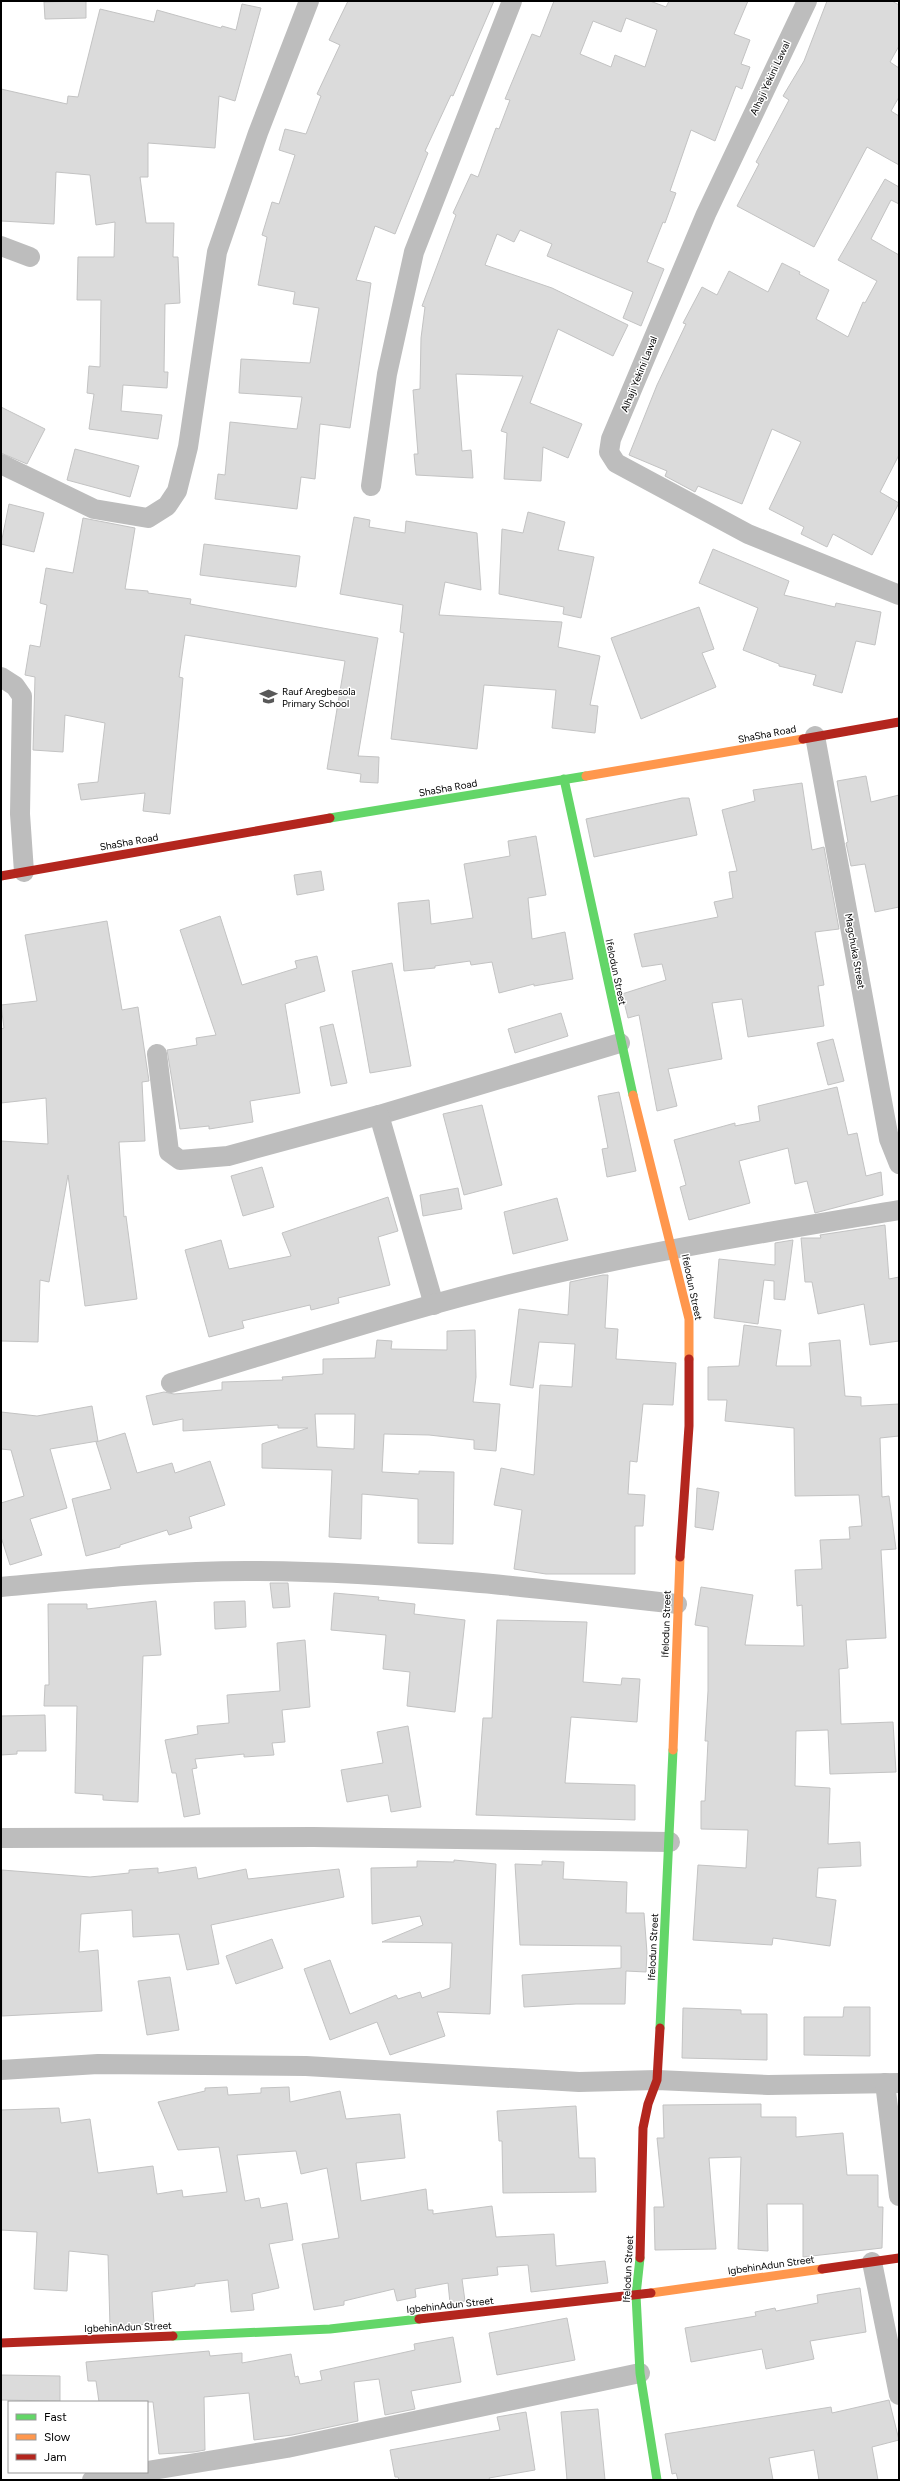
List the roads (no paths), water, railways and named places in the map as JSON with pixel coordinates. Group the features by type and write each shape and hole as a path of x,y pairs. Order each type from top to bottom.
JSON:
{"street":[{"path":"1,464 94,509 148,518 167,506 178,491 188,447 217,252 258,133 309,1"},
{"path":"371,486 387,374 414,252 512,1"},
{"name":"Alhaji Yekini Lawal","path":"807,1 706,214 611,439 609,452 616,463 748,534 899,595"},
{"path":"1,246 30,257"},
{"path":"1,677 15,686 22,696 20,814 24,872"},
{"name":"ShaSha Road","path":"1,876 564,779 750,749 899,719"},
{"name":"Magchuka Street","path":"815,736 889,1139 899,1164"},
{"name":"Ifelodun Street","path":"564,779 620,1043 689,1319 689,1426 677,1604 670,1842 657,2080 648,2104 643,2128 640,2266 636,2295 640,2373 657,2480"},
{"path":"157,1054 169,1152 180,1160 228,1156 379,1114 620,1043"},
{"path":"379,1114 434,1305"},
{"path":"171,1383 434,1305 561,1272 672,1249 899,1210"},
{"path":"1,1587 129,1575 266,1571 382,1574 484,1581 677,1604"},
{"path":"1,1838 313,1837 670,1842"},
{"path":"1,2070 98,2064 306,2066 579,2082 657,2080 768,2085 892,2083 899,2196"},
{"name":"IgbehinAdun Street","path":"1,2343 330,2329 636,2295 899,2258"},
{"path":"872,2262 899,2394"},
{"path":"148,2471 287,2448 640,2373"},
{"path":"92,2480 135,2473"}],"place":[{"name":"Rauf Aregbesola Primary School","path":"269,697"}]}
